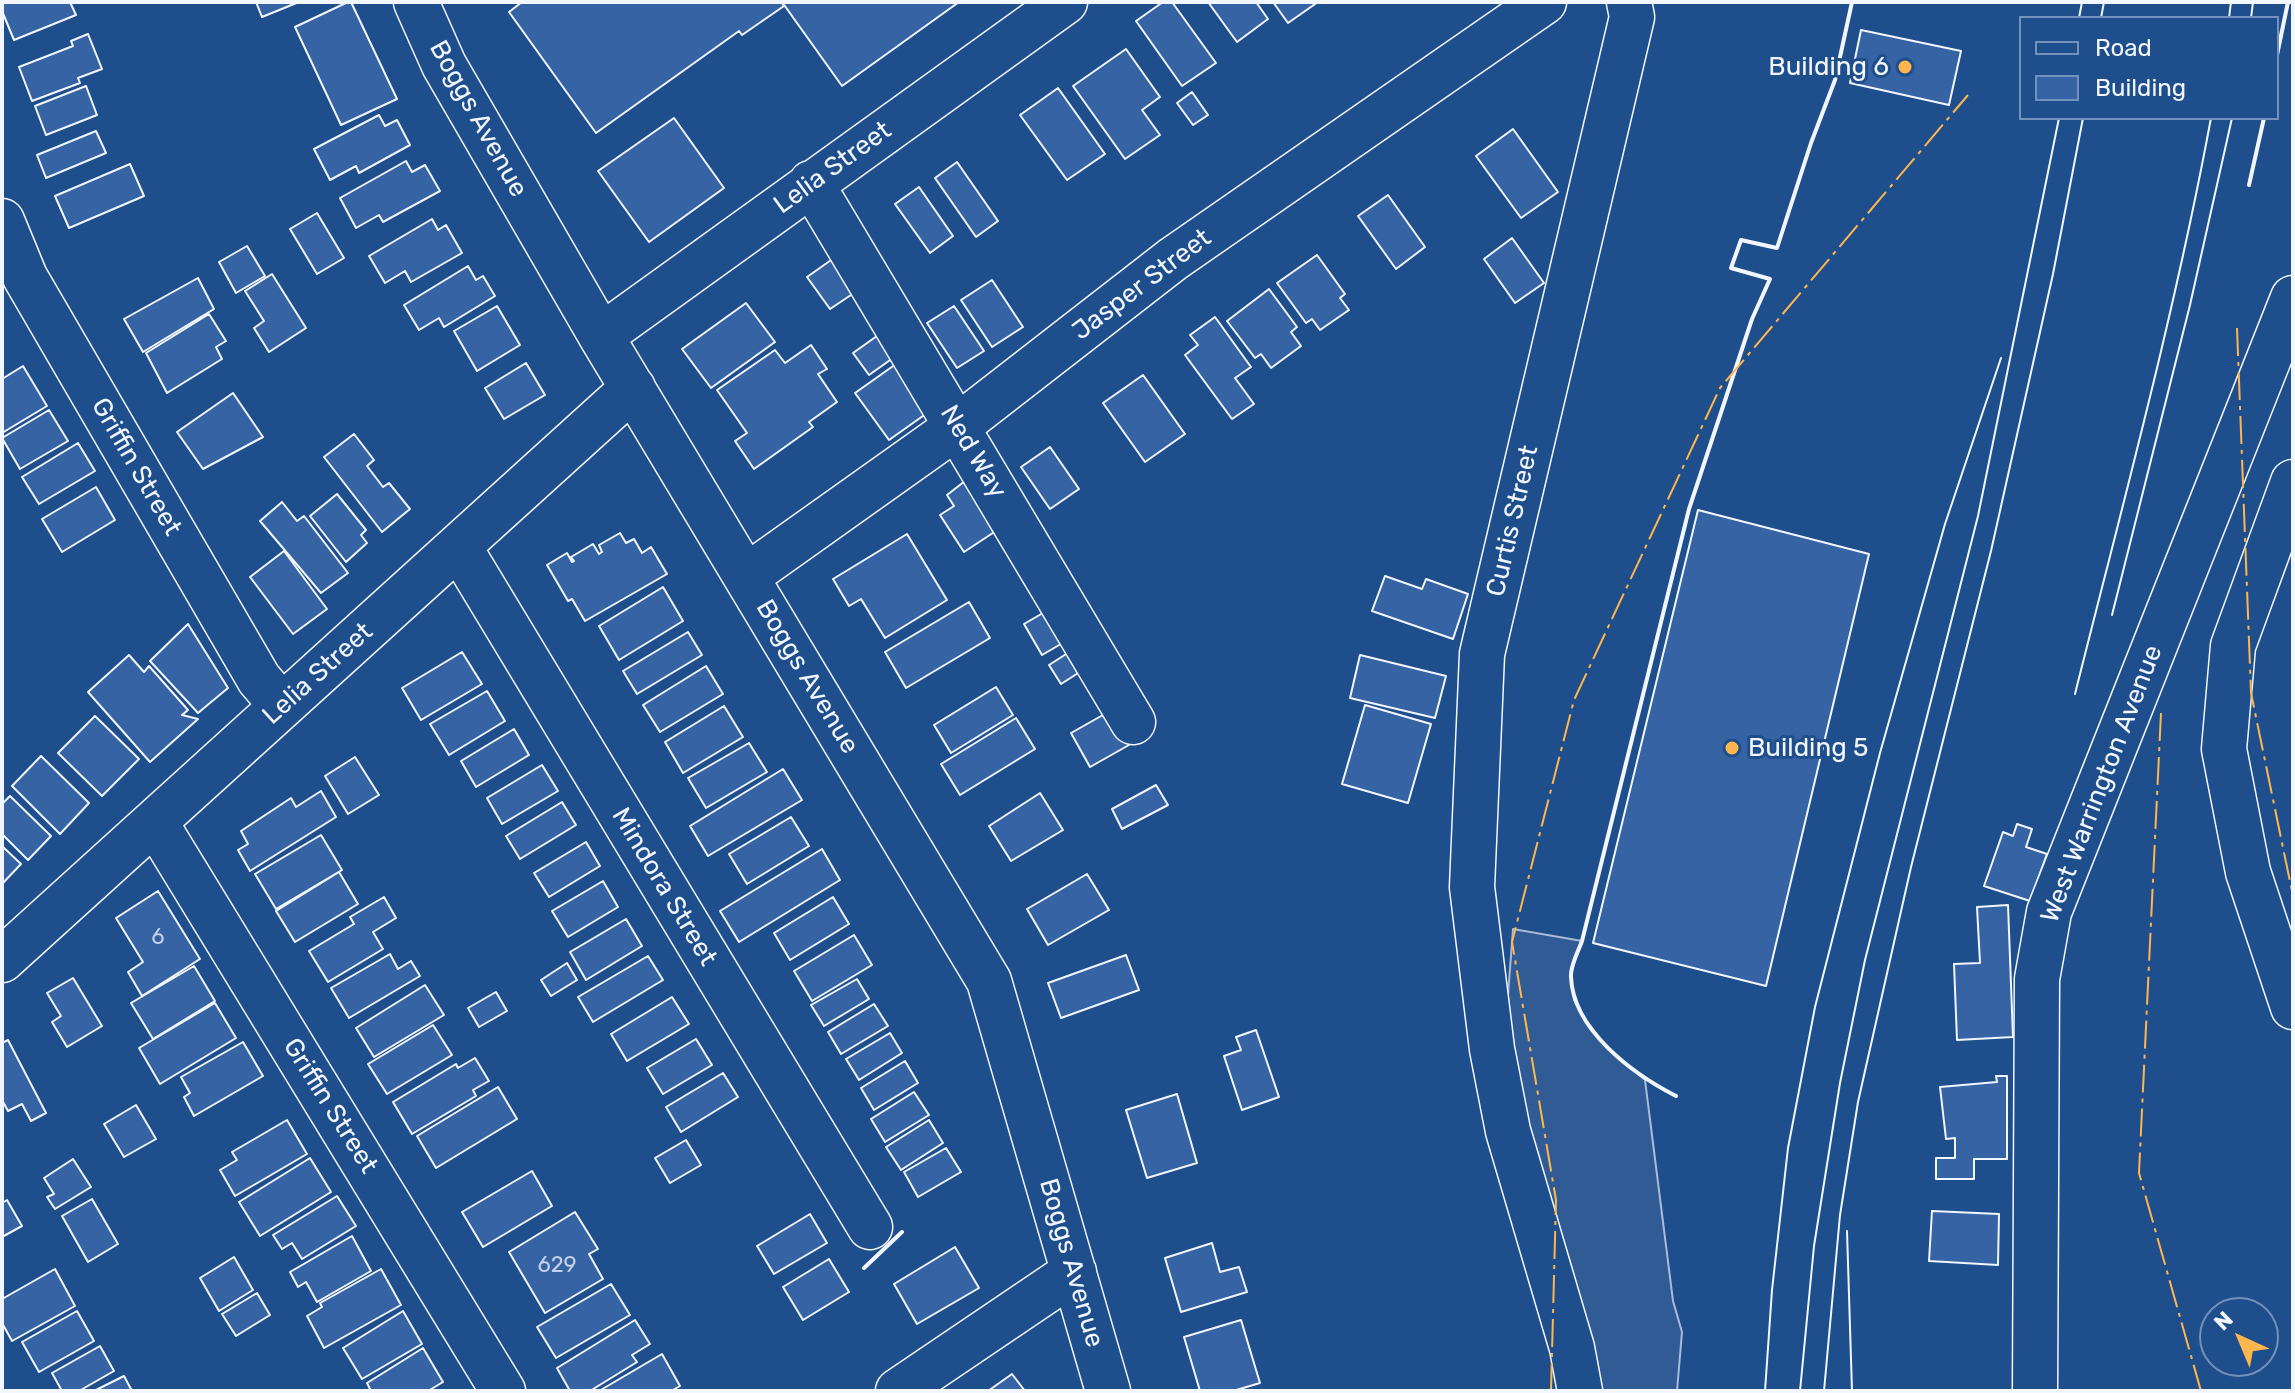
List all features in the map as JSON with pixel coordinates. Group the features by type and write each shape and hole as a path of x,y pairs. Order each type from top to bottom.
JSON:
{"street":[{"name":"Boggs Avenue","path":"416,2 444,65 601,336 989,981 1108,1391"},
{"name":"Lelia Street","path":"601,336 1065,2"},
{"name":"Jasper Street","path":"747,576 958,426 1173,259 1544,2"},
{"name":"Curtis Street","path":"1580,1391 1572,1348 1508,1131 1492,1049 1472,887 1482,654 1632,17 1629,2"},
{"name":"Ned Way","path":"811,183 1133,722"},
{"name":"Griffin Street","path":"2,221 25,277 259,679 282,706"},
{"name":"West Warrington Avenue","path":"2035,1391 2037,979 2049,912 2293,298"},
{"name":"Lelia Street","path":"2,960 633,388"},
{"path":"2293,482 2233,646 2224,749 2248,872 2293,1007"},
{"name":"Mindora Street","path":"459,547 870,1227"},
{"name":"Griffin Street","path":"155,822 503,1391"},
{"path":"898,1391 1074,1272"}],"shaded area":[{"path":"1513,929 1582,941 1570,974 1574,1000 1607,1047 1645,1080 1673,1301 1682,1332 1677,1391 1596,1391 1549,1221 1509,1043 1508,995"}],"building":[{"path":"2,2 70,2 76,15 14,40 2,11"},
{"path":"256,2 299,2 262,17"},
{"path":"351,2 397,99 341,125 295,27"},
{"path":"522,2 781,2 784,6 742,35 739,31 596,133 509,12"},
{"path":"782,2 959,2 842,86"},
{"path":"1163,2 1172,2 1216,63 1182,86 1136,21"},
{"path":"1208,2 1256,2 1268,19 1237,42"},
{"path":"1273,2 1318,2 1288,23"},
{"name":"Building 6","path":"1861,30 1961,51 1949,105 1850,83"},
{"path":"88,34 102,69 78,78 80,83 32,101 19,67 73,46 71,41"},
{"path":"1126,49 1160,97 1142,110 1160,135 1125,159 1073,86"},
{"path":"86,86 97,115 46,135 35,106"},
{"path":"1058,88 1105,154 1067,180 1020,115"},
{"path":"1192,92 1208,115 1193,125 1177,103"},
{"path":"379,115 385,126 397,120 410,145 359,173 356,166 330,180 314,149"},
{"path":"674,118 724,188 649,242 598,171"},
{"path":"1513,129 1558,192 1521,218 1476,156"},
{"path":"96,131 106,153 46,178 37,155"},
{"path":"406,161 412,172 425,165 440,191 383,222 379,215 356,228 340,198"},
{"path":"957,162 998,221 976,237 935,178"},
{"path":"130,164 144,196 69,228 55,196"},
{"path":"919,187 953,236 930,253 895,204"},
{"path":"1388,195 1425,247 1396,269 1358,216"},
{"path":"317,213 344,258 317,274 290,229"},
{"path":"432,219 438,230 446,225 462,253 411,282 405,271 385,283 369,256"},
{"path":"1512,238 1544,283 1515,303 1484,259"},
{"path":"247,246 265,276 236,293 219,262"},
{"path":"1317,255 1345,294 1340,298 1349,310 1320,330 1312,319 1306,323 1277,283"},
{"path":"834,258 857,291 830,309 807,277"},
{"path":"468,266 476,280 483,276 495,296 444,327 439,318 419,330 404,305"},
{"path":"272,274 306,328 269,352 254,328 264,321 245,291"},
{"path":"198,278 214,309 143,352 124,319"},
{"path":"992,280 1023,327 992,347 961,300"},
{"path":"1269,289 1297,327 1291,332 1301,346 1271,368 1261,354 1255,358 1227,321"},
{"path":"746,303 775,342 711,388 682,349"},
{"path":"497,306 520,345 477,371 454,331"},
{"path":"954,306 984,351 957,368 927,323"},
{"path":"209,314 226,341 216,347 222,359 167,393 146,353"},
{"path":"1215,317 1251,367 1235,378 1254,404 1232,419 1185,355 1198,345 1190,335"},
{"path":"884,331 900,353 869,375 853,353"},
{"path":"811,345 827,369 818,374 837,402 809,422 813,427 754,469 735,441 747,433 717,390 775,350 785,363"},
{"path":"903,359 937,406 889,440 855,393"},
{"path":"526,363 545,395 504,419 485,388"},
{"path":"23,366 47,406 2,433 2,379"},
{"path":"1143,375 1185,434 1145,462 1103,403"},
{"path":"233,393 263,437 203,469 177,432"},
{"path":"49,410 68,441 20,469 2,438"},
{"path":"354,434 374,460 367,466 383,487 389,483 410,509 382,532 324,457"},
{"path":"78,443 95,471 39,504 22,477"},
{"path":"1050,447 1079,489 1050,509 1021,467"},
{"path":"974,474 1005,525 964,552 940,515 954,506 947,495"},
{"path":"96,487 115,520 62,552 42,519"},
{"path":"337,494 366,530 361,535 367,543 346,562 310,516"},
{"path":"282,502 297,521 304,516 348,573 321,593 260,521"},
{"name":"Building 5","path":"1698,510 1869,554 1766,986 1593,943"},
{"path":"620,533 626,543 634,539 642,553 651,547 667,574 585,621 572,599 568,601 547,565 567,553 572,562 571,557 593,544 599,554 602,552 599,545"},
{"path":"907,534 947,600 885,638 861,599 849,606 833,579"},
{"path":"284,551 327,609 293,634 250,577"},
{"path":"1385,576 1422,589 1426,579 1468,594 1453,639 1372,611"},
{"path":"663,587 683,621 619,660 599,626"},
{"path":"969,602 990,638 906,688 885,652"},
{"path":"1055,606 1073,637 1042,655 1024,624"},
{"path":"188,624 228,688 198,713 150,661"},
{"path":"688,632 702,655 637,694 623,671"},
{"path":"1074,649 1086,668 1061,684 1049,665"},
{"path":"462,652 482,684 421,720 402,688"},
{"path":"129,655 144,672 149,666 188,710 182,715 198,719 150,762 88,692"},
{"path":"1360,655 1446,676 1435,718 1350,698"},
{"path":"706,666 723,694 660,732 643,705"},
{"path":"996,687 1013,715 951,753 934,725"},
{"path":"487,691 505,721 449,755 430,724"},
{"path":"1365,705 1431,724 1408,803 1342,784"},
{"path":"724,706 743,737 683,773 665,742"},
{"path":"1110,711 1129,745 1090,767 1071,733"},
{"path":"95,716 139,759 102,796 58,753"},
{"path":"1016,718 1035,749 960,795 941,764"},
{"path":"514,729 529,755 476,787 461,761"},
{"path":"749,743 767,772 706,808 688,778"},
{"path":"41,756 89,803 60,834 12,786"},
{"path":"355,757 379,795 348,814 325,776"},
{"path":"542,765 558,791 502,824 487,798"},
{"path":"783,769 802,800 708,856 690,826"},
{"path":"1156,785 1168,805 1122,829 1112,809"},
{"path":"321,791 336,817 250,871 238,850 248,844 241,831 291,798 296,807"},
{"path":"1040,793 1063,830 1011,861 989,826"},
{"path":"10,796 51,836 28,860 2,834 2,804"},
{"path":"562,802 576,825 520,859 506,836"},
{"path":"791,817 809,846 747,884 729,854"},
{"path":"2017,824 2032,829 2026,847 2047,854 2030,901 1984,886 2003,832 2013,836"},
{"path":"321,835 342,870 276,909 255,874"},
{"path":"586,842 600,866 549,897 534,873"},
{"path":"2,846 21,864 2,884"},
{"path":"822,849 840,880 739,942 720,911"},
{"path":"339,872 358,904 295,942 276,911"},
{"path":"1087,874 1109,910 1048,945 1027,909"},
{"path":"603,881 618,907 568,937 552,911"},
{"path":"158,891 200,959 142,996 128,972 143,962 116,918"},
{"path":"384,897 396,918 373,932 383,949 328,982 309,951 354,924 350,917"},
{"path":"833,897 849,924 790,960 774,933"},
{"path":"2008,905 2013,1037 1957,1040 1954,964 1980,963 1977,907"},
{"path":"626,919 642,946 586,980 570,952"},
{"path":"854,935 872,965 812,1001 794,971"},
{"path":"390,954 398,969 411,961 420,976 349,1018 331,988"},
{"path":"1126,955 1139,990 1061,1018 1048,983"},
{"path":"648,956 663,980 593,1022 578,997"},
{"path":"567,963 577,980 551,996 541,980"},
{"path":"194,966 215,1001 153,1039 131,1003"},
{"path":"73,978 102,1026 67,1047 52,1022 61,1016 47,993"},
{"path":"857,979 869,999 824,1026 811,1005"},
{"path":"425,985 444,1015 374,1057 356,1028"},
{"path":"496,992 507,1011 479,1027 468,1008"},
{"path":"672,997 689,1024 627,1061 611,1034"},
{"path":"215,1003 236,1038 160,1084 139,1048"},
{"path":"874,1004 888,1026 841,1054 828,1032"},
{"path":"433,1025 452,1055 387,1094 368,1064"},
{"path":"1256,1030 1279,1097 1242,1110 1224,1056 1241,1050 1236,1037"},
{"path":"890,1033 902,1053 859,1080 846,1059"},
{"path":"696,1039 712,1065 663,1094 647,1068"},
{"path":"8,1040 46,1113 31,1121 22,1104 8,1111 2,1100 2,1043"},
{"path":"243,1042 263,1076 194,1116 184,1097 190,1093 181,1077"},
{"path":"475,1058 489,1081 473,1090 476,1096 412,1134 393,1102 456,1064 458,1068"},
{"path":"905,1061 918,1083 874,1110 861,1088"},
{"path":"723,1073 738,1097 681,1132 666,1107"},
{"path":"1996,1076 2007,1076 2007,1159 1974,1159 1974,1179 1936,1179 1936,1158 1955,1158 1955,1138 1946,1139 1940,1087 1997,1082"},
{"path":"498,1087 517,1119 436,1168 417,1136"},
{"path":"914,1092 929,1115 885,1142 871,1119"},
{"path":"1177,1094 1197,1163 1147,1178 1126,1110"},
{"path":"136,1105 156,1139 124,1157 104,1124"},
{"path":"287,1120 307,1154 235,1196 220,1170 237,1160 232,1152"},
{"path":"929,1120 943,1143 901,1170 886,1147"},
{"path":"686,1140 701,1165 670,1183 655,1158"},
{"path":"946,1148 961,1172 918,1197 904,1172"},
{"path":"310,1158 331,1192 260,1236 239,1202"},
{"path":"73,1159 91,1187 55,1209 47,1197 54,1194 44,1178"},
{"path":"532,1171 552,1206 483,1247 462,1212"},
{"path":"337,1196 356,1226 302,1259 292,1243 282,1249 273,1235"},
{"path":"92,1199 118,1244 88,1262 62,1216"},
{"path":"7,1200 22,1226 2,1237 2,1203"},
{"path":"1932,1211 1999,1214 1998,1265 1929,1261"},
{"path":"575,1212 598,1249 589,1254 603,1279 545,1313 509,1252"},
{"path":"810,1214 827,1243 774,1274 757,1246"},
{"path":"352,1236 371,1271 317,1302 306,1282 298,1287 290,1272"},
{"path":"1212,1243 1220,1272 1239,1267 1247,1292 1181,1312 1165,1258"},
{"path":"955,1247 979,1288 917,1324 894,1284"},
{"path":"234,1257 253,1290 219,1311 200,1278"},
{"path":"829,1259 849,1292 803,1320 783,1287"},
{"path":"55,1269 75,1306 12,1341 2,1323 2,1299"},
{"path":"381,1269 401,1305 324,1348 307,1316 322,1307 320,1303"},
{"path":"611,1284 630,1315 556,1358 537,1327"},
{"path":"257,1293 270,1315 236,1336 222,1314"},
{"path":"77,1311 94,1341 39,1372 22,1342"},
{"path":"403,1311 422,1344 362,1379 343,1348"},
{"path":"635,1320 650,1344 632,1355 637,1362 590,1391 570,1391 557,1368"},
{"path":"1241,1320 1260,1383 1233,1391 1200,1391 1184,1337"},
{"path":"100,1346 114,1371 79,1391 62,1391 52,1373"},
{"path":"423,1348 443,1382 428,1391 371,1391 367,1383"},
{"path":"662,1354 680,1386 671,1391 599,1391"},
{"path":"1012,1374 1025,1391 988,1391"},
{"path":"124,1376 132,1391 94,1391"}],"tram line":[{"path":"2079,16 2082,2"},
{"path":"2101,16 2104,2"},
{"path":"2229,16 2231,2"},
{"path":"2251,16 2253,2"},
{"path":"1800,1391 1814,1246 1840,1083 1865,960 1978,516 2059,120"},
{"path":"1824,1391 1840,1215 1858,1102 1911,867 1991,551 2053,274 2083,120"},
{"path":"2075,694 2165,335 2211,120"},
{"path":"2112,615 2190,305 2232,120"},
{"path":"1765,1391 1772,1290 1788,1148 1815,1007 1880,753 1945,524 2001,358"},
{"path":"1847,1231 1852,1391"}],"wall":[{"path":"1676,1096 1624,1063 1594,1032 1574,996 1572,968 1582,941 1689,509 1752,319 1770,279 1731,268 1741,240 1777,248 1835,80 1852,2"},
{"path":"2279,45 2288,2"},
{"path":"2249,185 2264,120"},
{"path":"864,1268 902,1232"}],"power":[{"path":"1551,1391 1556,1200 1512,942 1574,700 1720,388 1968,95"},
{"path":"2237,328 2251,693 2293,896"},
{"path":"2161,713 2139,1173 2201,1391"}],"place":[{"name":"Building 6","path":"1905,67"},
{"name":"Building 5","path":"1732,748"}]}
